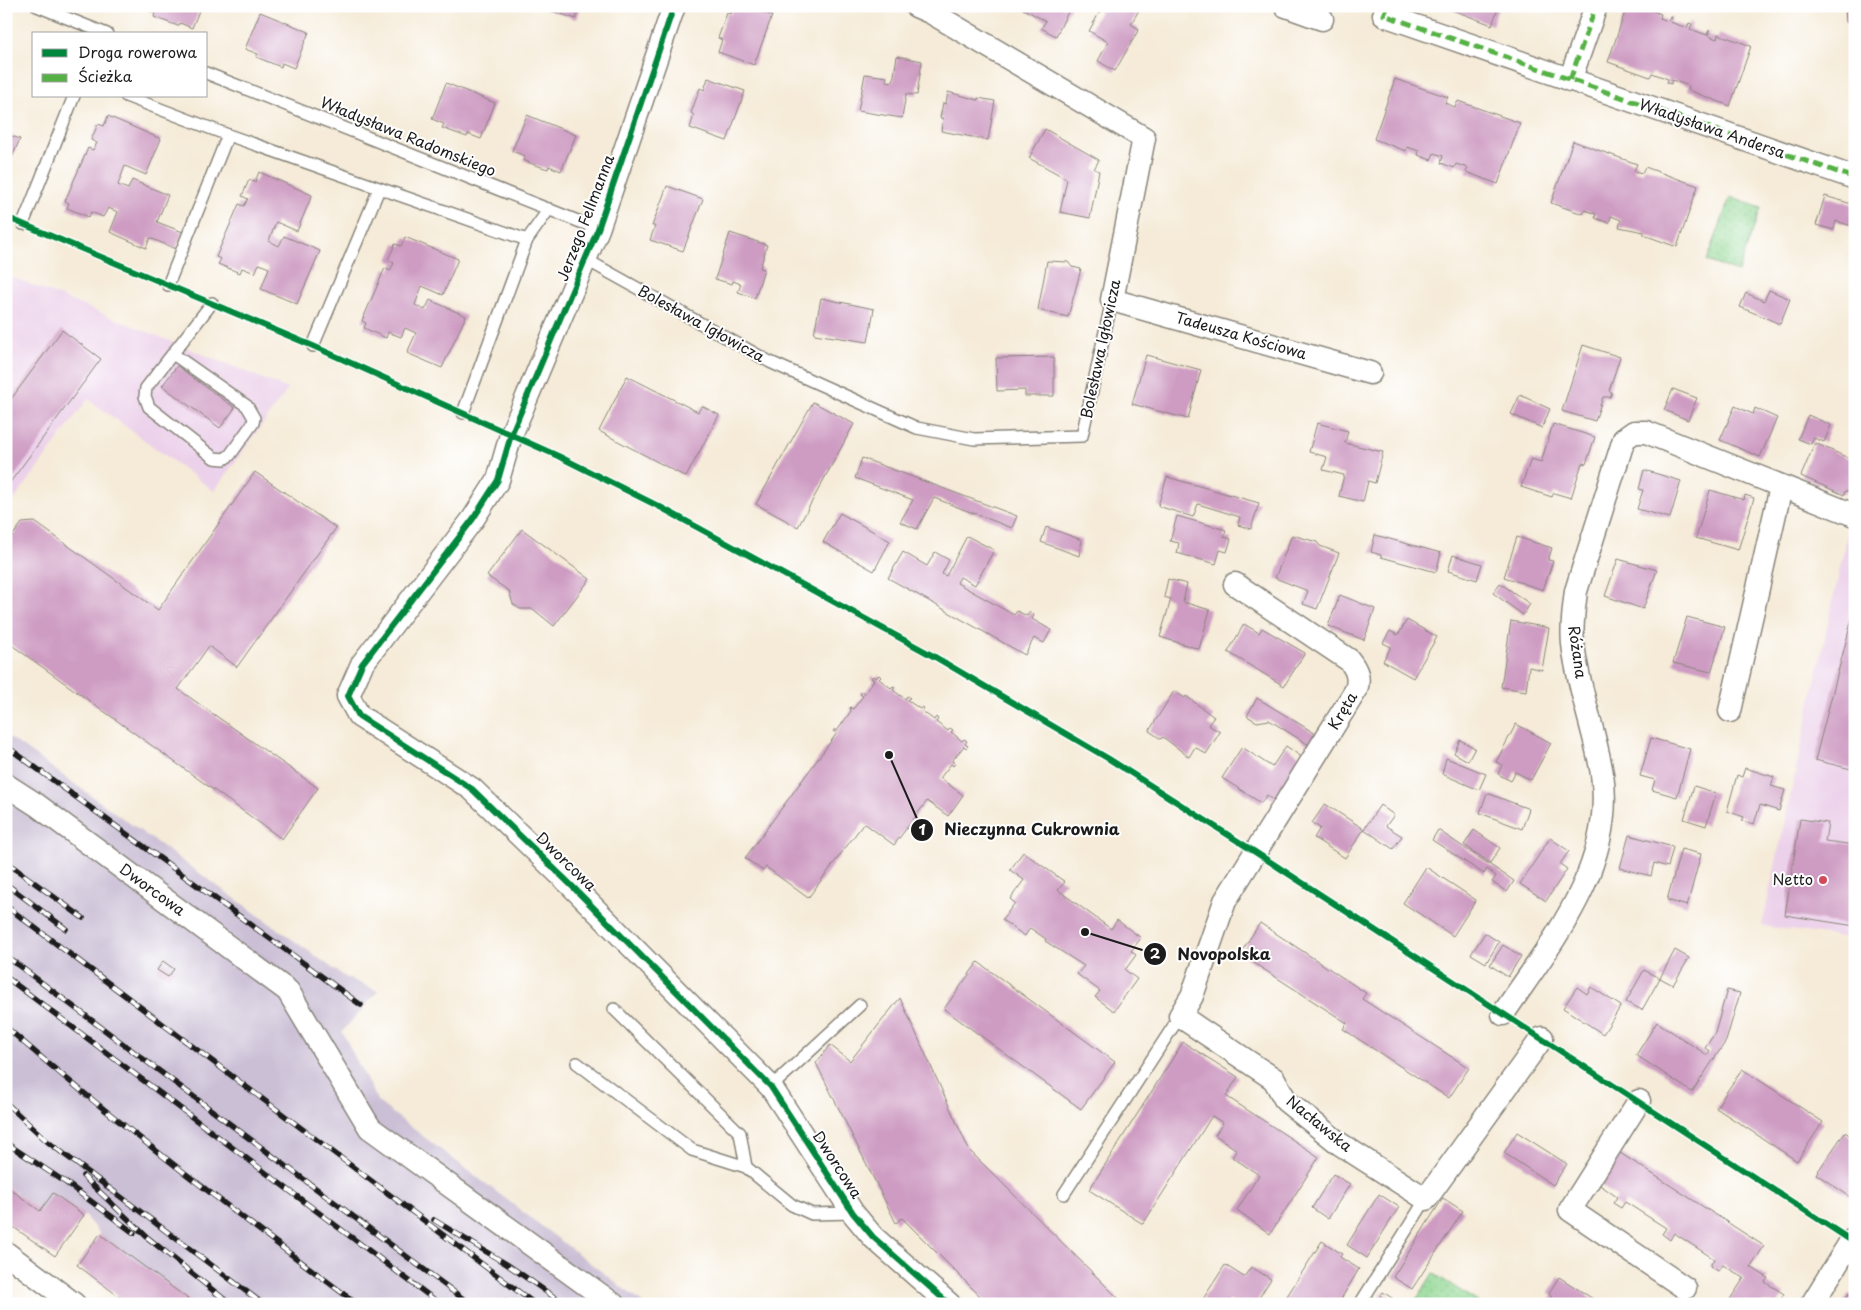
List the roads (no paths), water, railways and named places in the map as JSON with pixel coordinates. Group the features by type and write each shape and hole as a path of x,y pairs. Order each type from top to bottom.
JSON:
{"street":[{"name":"Jerzego Fellmanna","path":"512,435 598,229 674,6"},
{"name":"Bolesława Igłowicza","path":"916,6 932,13 1144,138 1112,300"},
{"path":"1286,6 1322,20"},
{"name":"Władysława Andersa","path":"1388,6 1384,16 1855,178"},
{"path":"1570,80 1596,6"},
{"name":"Tadeusza Kościowa","path":"1112,300 1370,373"},
{"name":"Różana","path":"1503,1014 1567,918 1586,880 1596,851 1603,814 1602,776 1573,645 1572,617 1576,591 1624,439 1634,432 1646,432 1854,515"},
{"name":"Dworcowa","path":"512,435 498,480 472,519 362,664 348,696 359,716 472,789 570,884 771,1087 853,1212 873,1236 948,1304"},
{"path":"1730,711 1781,487"},
{"name":"Kręta","path":"1180,1016 1192,996 1225,900 1356,690 1359,682 1356,669 1349,660 1235,584"},
{"name":"Dworcowa","path":"6,785 37,805 288,990 370,1128 613,1304"},
{"name":"Nacławska","path":"1180,1016 1274,1078 1286,1101 1340,1144 1426,1199"},
{"path":"1426,1199 1542,1038"},
{"path":"1639,1101 1570,1210 1685,1288"},
{"path":"1812,1304 1851,1241"},
{"path":"6,1253 74,1304"}],"lane":[{"path":"37,6 101,32"},
{"name":"Władysława Radomskiego","path":"208,74 598,229"},
{"path":"23,224 73,98"},
{"path":"131,98 228,135 527,240"},
{"path":"168,285 228,135"},
{"path":"313,346 380,188"},
{"path":"463,413 527,240 549,209"},
{"name":"Bolesława Igłowicza","path":"584,259 770,362 917,428 974,439 1082,436 1112,300"},
{"path":"172,354 247,406 252,413 253,423 230,455 224,459 214,458 149,407 145,396 146,388 172,354 212,303"},
{"path":"771,1087 860,1005"},
{"path":"614,1009 740,1133 746,1167"},
{"path":"1064,1194 1180,1016"},
{"path":"577,1063 692,1150 746,1167 792,1205 812,1214 853,1212"},
{"path":"1360,1304 1426,1199"}],"railway":[{"path":"6,746 361,1005"},
{"path":"6,862 83,918"},
{"path":"6,884 66,929"},
{"path":"6,906 535,1304"},
{"path":"6,956 470,1304"},
{"path":"6,977 440,1304"},
{"path":"6,1027 135,1134 357,1304"},
{"path":"6,1103 48,1142 263,1304"},
{"path":"6,1143 65,1182 134,1233"},
{"path":"83,1176 148,1238 230,1304"},
{"path":"434,1220 508,1265 564,1304"}],"place":[{"name":"Nieczynna Cukrownia","path":"889,755"},
{"name":"Netto","path":"1823,880"},
{"name":"Novopolska","path":"1085,932"}]}
